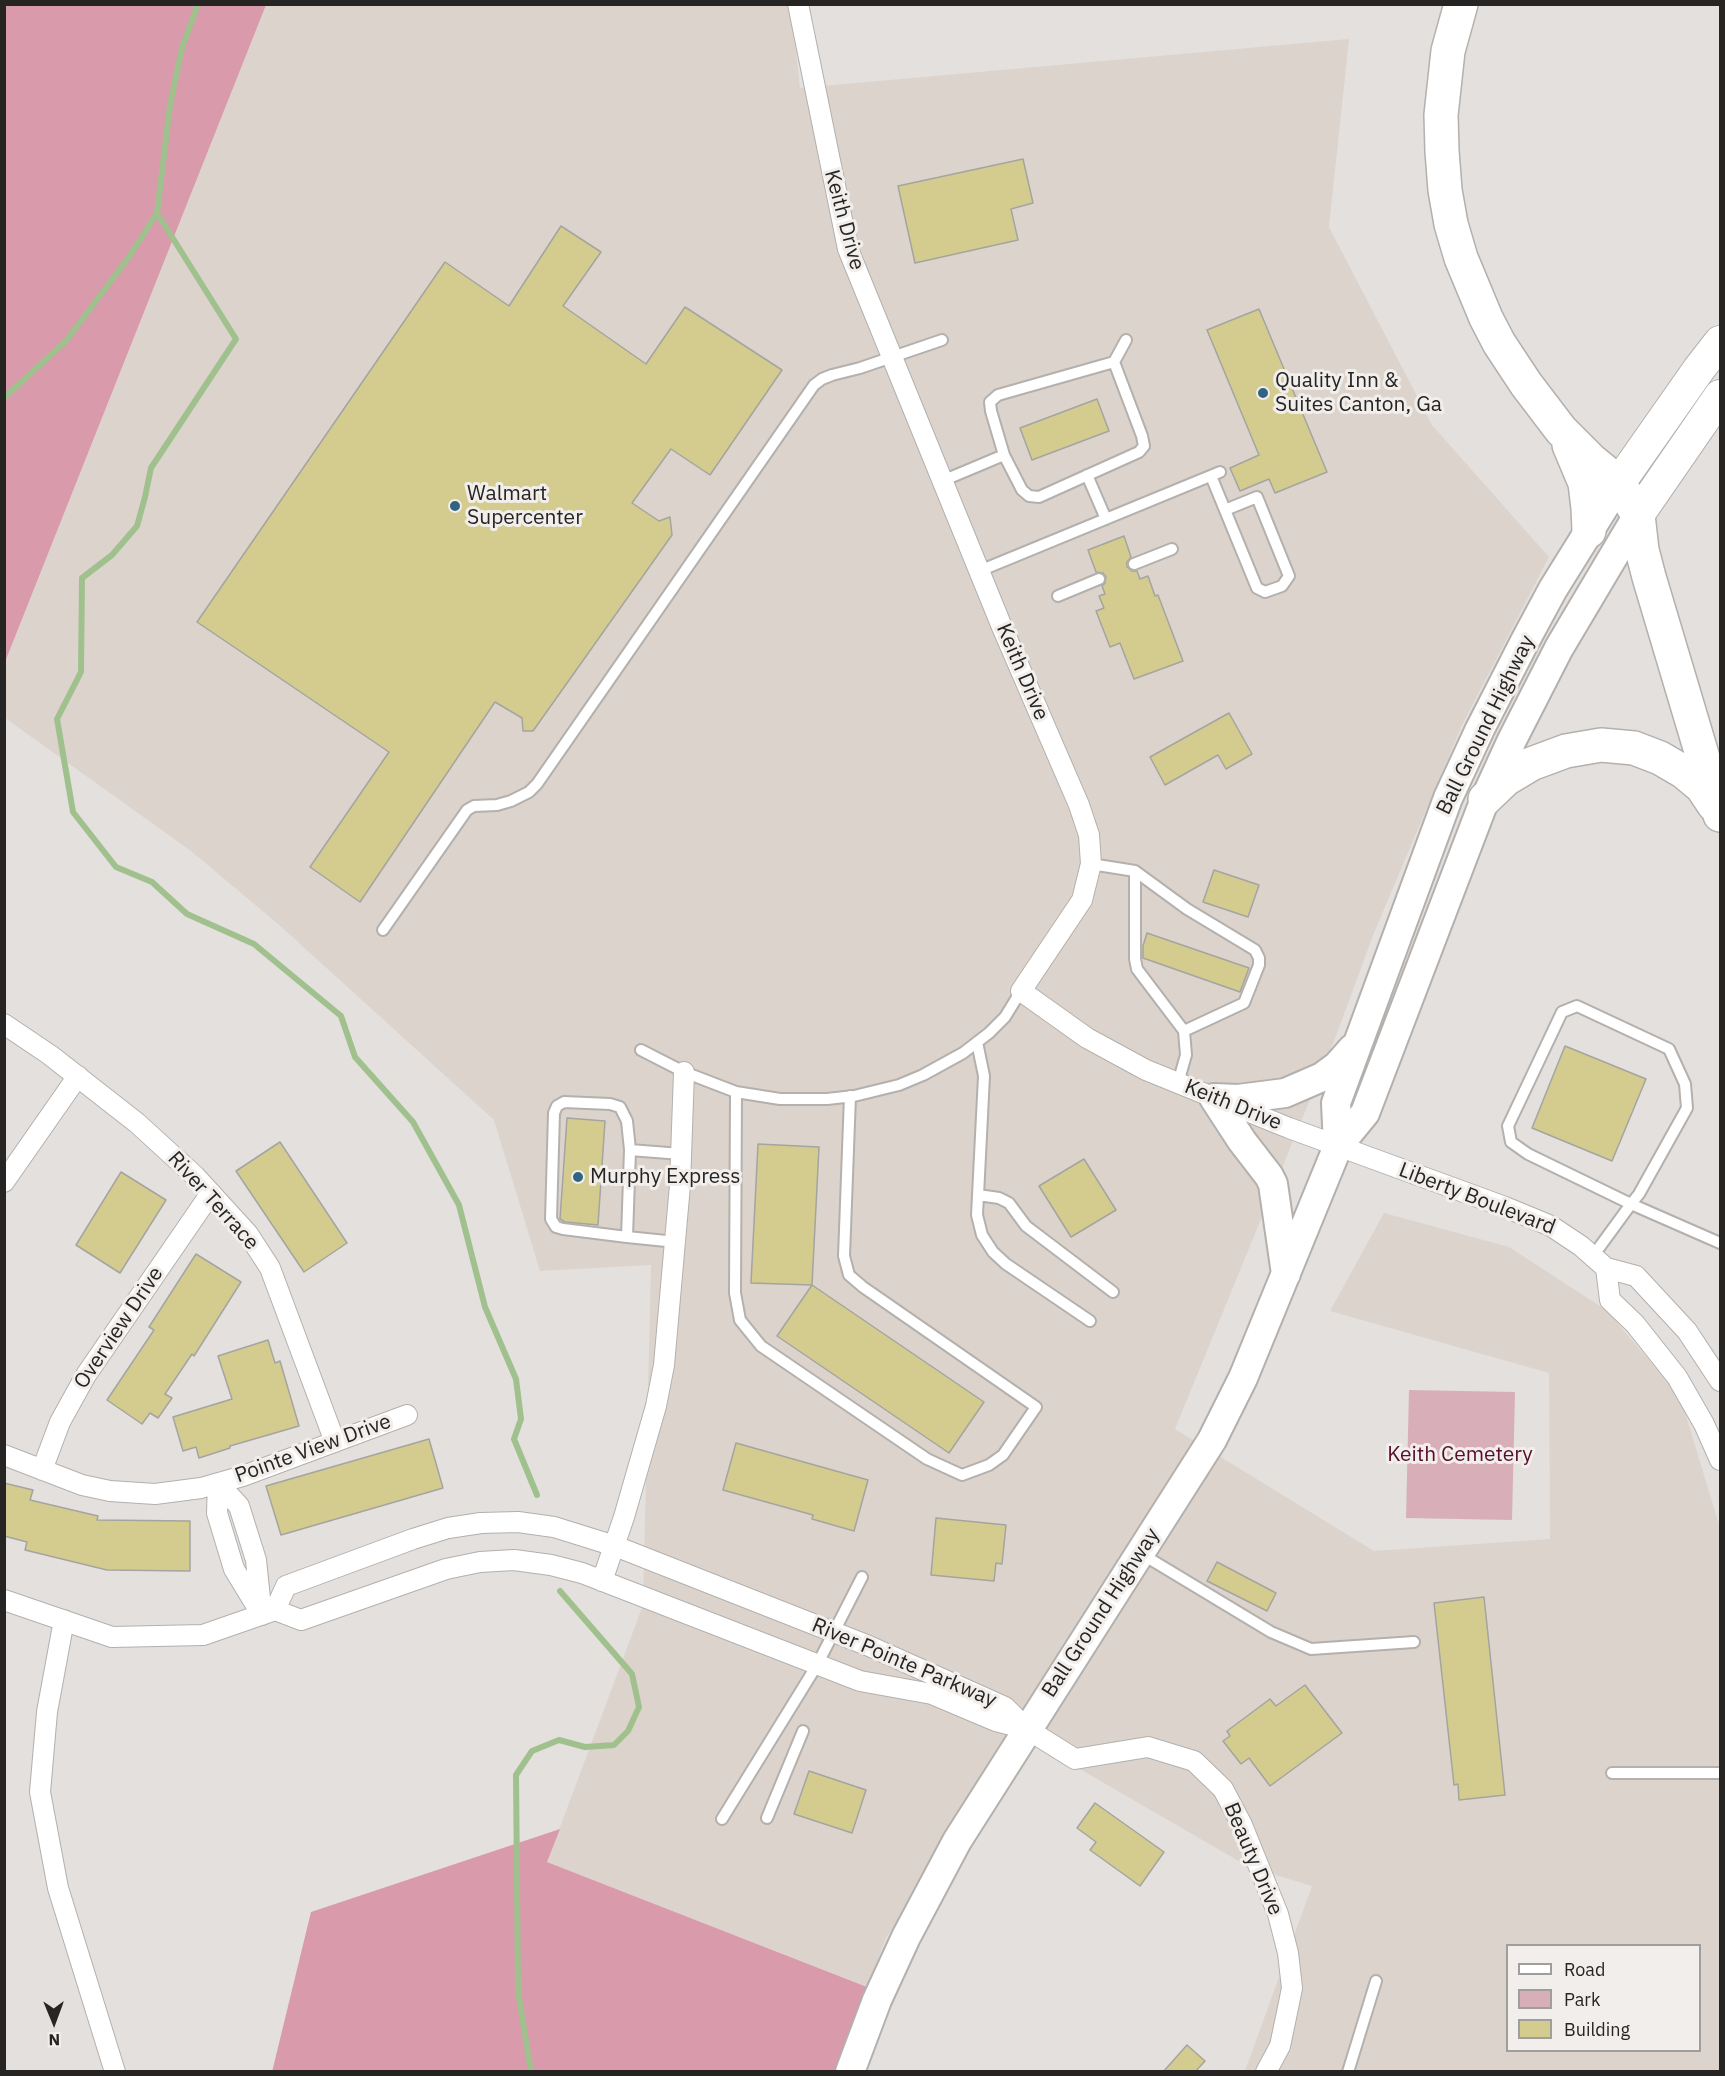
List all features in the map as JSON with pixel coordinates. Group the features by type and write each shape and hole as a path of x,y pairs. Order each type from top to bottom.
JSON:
{"highway":[{"path":"1461,4 1448,51 1442,104 1442,151 1451,224 1472,289 1499,343 1526,384 1561,430 1590,460 1618,483 1638,515 1642,550 1649,577 1720,815"},
{"path":"1561,430 1585,483 1589,531"},
{"path":"1485,799 1506,779 1531,764 1566,751 1601,745 1634,748 1660,758 1684,772 1702,787 1720,815"}],"main road":[{"name":"Ball Ground Highway","path":"1338,1146 1336,1103 1448,798 1480,729 1525,641 1618,483 1720,342"},
{"path":"1638,515 1720,396"},
{"name":"Ball Ground Highway","path":"850,2072 877,2000 930,1889 957,1841 1212,1440 1243,1378 1338,1146 1365,1113 1485,799 1530,703 1559,648 1638,515"},
{"path":"1214,1098 1285,1094 1322,1077 1337,1066 1358,1043"},
{"path":"1214,1098 1242,1141 1269,1176 1286,1274"}],"street":[{"name":"Keith Drive","path":"798,4 848,249 979,571 1079,805 1089,835 1091,864 1083,900 1022,991 1087,1038 1146,1070 1338,1146"},
{"name":"River Terrace","path":"4,1024 78,1076 145,1130 211,1193 248,1234 270,1268 335,1442"},
{"path":"602,1581 615,1546 660,1392 667,1350 676,1242 684,1072"},
{"path":"4,1182 78,1076"},
{"name":"Liberty Boulevard","path":"1338,1146 1538,1220 1567,1235 1600,1262 1636,1276 1687,1331 1720,1382"},
{"name":"Overview Drive","path":"42,1470 60,1422 86,1375 211,1193"},
{"path":"1600,1262 1610,1300 1635,1324 1677,1377 1704,1424 1720,1460"},
{"name":"Pointe View Drive","path":"4,1455 82,1485 129,1493 165,1492 201,1488 243,1476 407,1415"},
{"name":"Pointe View Drive","path":"218,1483 217,1514 234,1569 268,1613"},
{"name":"River Pointe Parkway","path":"518,1522 554,1527 615,1546 835,1632 1005,1707 1027,1729 996,1721 932,1694 860,1681 602,1581 551,1565 514,1560 480,1562 446,1569 301,1620 268,1613 285,1586 448,1528 481,1523 518,1522"},
{"path":"4,1600 112,1637 203,1635 268,1613"},
{"path":"64,1620 47,1712 40,1792 58,1888 115,2072"},
{"name":"Beauty Drive","path":"1027,1729 1082,1763 1148,1747 1194,1761 1222,1789 1246,1835 1278,1914 1288,1953 1292,1988 1280,2046 1266,2072"}],"lane":[{"path":"383,930 467,810 474,806 505,803 529,792 537,784 814,385 832,375 860,368 942,339"},
{"path":"1114,363 1144,446 1139,452 1039,497 1029,496 1022,490 1004,455 990,411 990,402 998,395 1114,363 1126,340"},
{"path":"942,481 1004,455"},
{"path":"979,571 1216,474 1225,510 1257,588 1265,592 1282,586 1289,576 1257,497 1225,510"},
{"path":"1087,475 1106,519"},
{"path":"1134,564 1172,549"},
{"path":"1058,596 1099,579"},
{"path":"1091,864 1135,871 1187,909 1255,950 1260,966 1244,1003 1184,1032"},
{"path":"1135,871 1137,969 1184,1032 1186,1055 1178,1083"},
{"path":"641,1050 684,1072 736,1092 780,1099 827,1099 850,1096 899,1085 963,1053 1005,1017 1022,991"},
{"path":"1600,1262 1631,1204 1687,1108 1685,1084 1669,1049 1577,1006 1562,1012 1508,1126 1511,1142 1528,1154 1631,1204 1720,1243"},
{"path":"977,1042 984,1083 977,1215 979,1226 993,1252 1090,1321"},
{"path":"736,1092 735,1293 740,1320 761,1346 927,1459 963,1475 989,1466 1004,1455 1036,1407 849,1275 844,1256 850,1096"},
{"path":"627,1237 630,1150 627,1121 620,1107 610,1104 564,1102 554,1113 551,1219 556,1227 627,1237 676,1242"},
{"path":"630,1150 681,1154"},
{"path":"978,1195 999,1198 1009,1203 1026,1226 1113,1292"},
{"path":"1140,1553 1271,1632 1311,1649 1414,1642"},
{"path":"722,1820 817,1665 862,1577"},
{"path":"767,1818 803,1731"},
{"path":"1612,1773 1720,1773"},
{"path":"1348,2072 1376,1981"}],"shaded area":[{"path":"4,5 266,5 5,662"},
{"path":"266,5 791,5 800,88 1349,39 1329,227 1432,425 1549,557 1462,725 1374,933 1334,1041 1175,1429 1374,1551 1550,1539 1549,1373 1330,1311 1384,1213 1509,1247 1606,1310 1680,1396 1720,1528 1720,2071 1245,2071 1312,1886 1249,1867 1021,1735 886,1938 867,1987 547,1862 643,1605 651,1265 540,1271 494,1120 278,924 191,851 5,718 5,662"},
{"path":"560,1829 547,1862 867,1987 835,2071 272,2072 311,1912"}],"green space":[{"name":"Keith Cemetery","path":"1409,1390 1515,1392 1512,1520 1406,1518"}],"building":[{"path":"1023,159 1033,203 1011,209 1018,240 915,263 898,186"},
{"path":"561,226 601,252 563,306 646,364 685,307 782,370 710,475 671,449 632,503 659,521 670,517 672,535 533,731 523,731 522,718 495,702 360,902 310,867 389,752 197,622 445,262 509,306"},
{"name":"Quality Inn & Suites Canton, Ga","path":"1259,309 1327,472 1275,493 1269,479 1240,491 1230,468 1259,455 1207,330"},
{"path":"1097,399 1109,431 1032,460 1020,428"},
{"path":"1124,536 1131,557 1127,562 1127,567 1132,571 1137,571 1140,579 1148,576 1155,596 1158,595 1183,661 1134,679 1120,643 1110,647 1096,611 1104,608 1099,596 1105,594 1102,586 1106,577 1103,573 1096,572 1088,550"},
{"path":"1229,713 1252,754 1226,769 1218,755 1165,785 1150,757"},
{"path":"1214,870 1259,885 1248,917 1203,902"},
{"path":"1147,933 1249,968 1240,992 1143,958 1143,946"},
{"path":"1565,1046 1646,1079 1612,1161 1532,1128"},
{"path":"567,1118 605,1121 598,1225 565,1222 560,1219"},
{"path":"280,1142 347,1243 304,1272 236,1171"},
{"path":"758,1144 819,1147 812,1285 751,1283"},
{"path":"1084,1159 1116,1210 1071,1237 1039,1186"},
{"path":"121,1172 166,1200 120,1273 76,1245"},
{"path":"196,1254 241,1282 194,1356 192,1354 165,1394 172,1398 158,1418 150,1413 142,1424 107,1400 154,1330 149,1327"},
{"path":"812,1285 984,1402 949,1453 777,1336"},
{"path":"268,1340 275,1363 280,1361 299,1426 230,1446 230,1448 199,1458 196,1447 183,1451 173,1417 232,1399 218,1356"},
{"path":"429,1439 443,1488 281,1535 266,1486"},
{"path":"736,1443 868,1480 854,1531 812,1519 813,1515 723,1490"},
{"path":"4,1483 33,1490 30,1500 98,1516 97,1520 190,1521 190,1571 107,1570 25,1550 27,1542 4,1536"},
{"path":"936,1518 1006,1525 1002,1564 996,1563 994,1581 931,1575"},
{"path":"1217,1562 1276,1593 1267,1611 1207,1581"},
{"path":"1484,1597 1505,1795 1459,1800 1458,1784 1454,1785 1434,1603"},
{"path":"1305,1685 1342,1733 1270,1786 1249,1758 1241,1764 1223,1741 1230,1736 1227,1731 1270,1699 1276,1706"},
{"path":"809,1771 866,1790 852,1833 794,1814"},
{"path":"1095,1803 1164,1852 1140,1886 1090,1850 1096,1842 1077,1828"},
{"path":"1187,2045 1205,2061 1195,2072 1163,2072"}],"waterway":[{"path":"4,398 66,341 129,257 157,213 170,105 182,48 198,4"},
{"path":"157,213 236,339 151,468 137,526 112,555 82,578 81,672 57,719 73,812 116,867 152,882 187,914 254,944 341,1016 355,1057 413,1122 459,1205 485,1307 516,1379 521,1419 514,1439 537,1495"},
{"path":"531,2072 518,1991 516,1775 532,1751 559,1740 585,1747 614,1745 628,1731 639,1707 632,1674 560,1591"}],"place":[{"name":"Quality Inn & Suites Canton, Ga","path":"1263,393"},
{"name":"Walmart Supercenter","path":"455,506"},
{"name":"Murphy Express","path":"578,1177"}]}
